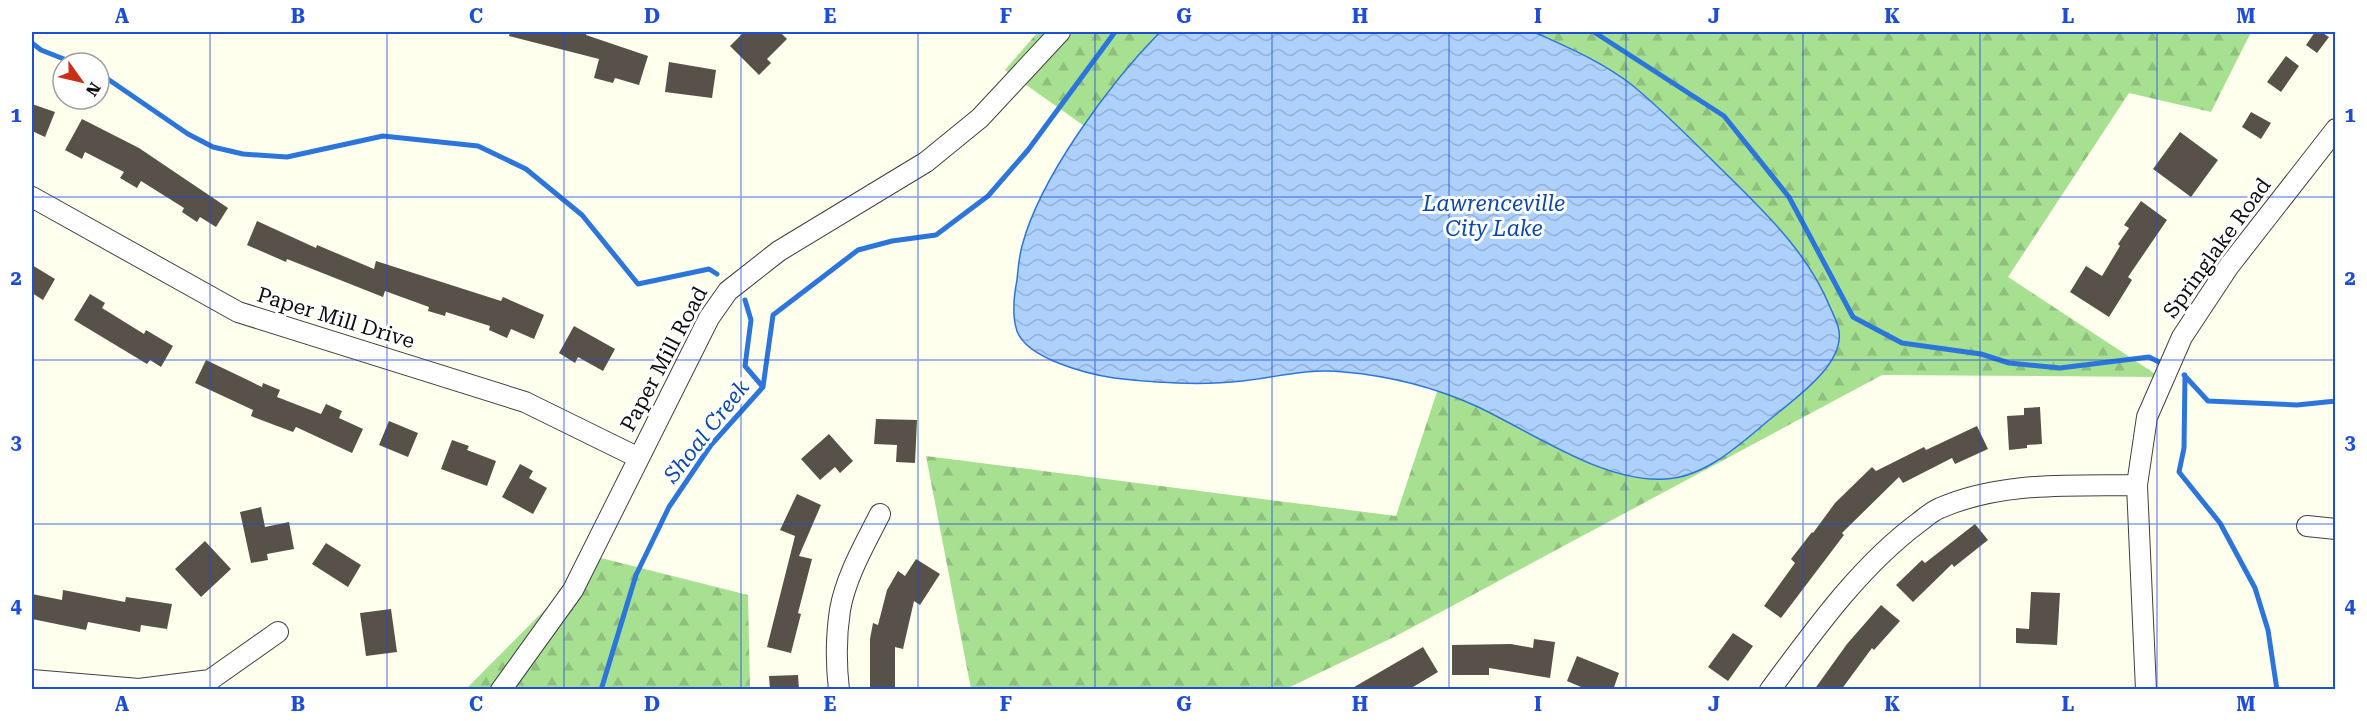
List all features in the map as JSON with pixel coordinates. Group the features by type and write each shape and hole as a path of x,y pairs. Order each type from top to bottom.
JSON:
{"street":[{"name":"Paper Mill Road","path":"501,690 573,590 709,318 728,291 779,251 926,162 980,118 1060,32"},
{"name":"Springlake Road","path":"2146,690 2137,485 2147,417 2182,337 2229,266 2336,129"},
{"name":"Paper Mill Drive","path":"32,197 238,312 525,402 639,458"},
{"path":"1770,690 1853,586 1896,539 1938,508 1986,493 2034,486 2137,485"},
{"path":"839,690 836,665 840,609 854,567 880,514"},
{"path":"2307,526 2336,529"},
{"path":"32,680 139,688 210,680 278,632"}],"green space":[{"path":"1038,32 2251,32 2211,112 2129,93 2008,277 2160,377 1882,375 1398,635 1286,689 971,689 926,456 1396,516 1494,219 1087,128 1005,70"},
{"path":"597,557 748,595 750,689 465,690"}],"water":[{"name":"Lawrenceville City Lake","path":"1160,32 1534,32 1572,49 1609,69 1632,85 1693,141 1779,228 1808,265 1835,319 1839,331 1839,343 1834,356 1817,379 1806,389 1724,456 1696,472 1665,479 1641,478 1593,465 1476,406 1444,393 1395,380 1361,374 1317,371 1226,383 1194,384 1130,380 1075,369 1045,357 1023,341 1014,319 1019,259 1031,219 1060,161 1079,132 1120,77"}],"building":[{"path":"510,32 587,32 586,35 648,56 639,85 615,78 613,83 594,78 599,59 509,36"},
{"path":"744,32 780,32 787,39 767,59 771,63 759,75 730,46"},
{"path":"2315,32 2321,32 2329,37 2317,53 2306,45"},
{"path":"2286,56 2299,66 2281,92 2267,82"},
{"path":"669,62 716,70 712,98 665,92"},
{"path":"32,104 55,112 45,137 32,131"},
{"path":"2251,112 2271,123 2261,139 2242,127"},
{"path":"82,119 139,148 228,208 216,227 200,217 197,222 182,212 184,208 141,181 137,188 120,178 124,172 85,152 82,159 65,150"},
{"path":"2180,132 2218,160 2191,197 2153,169"},
{"path":"2141,201 2167,220 2128,277 2132,280 2109,317 2070,292 2086,266 2102,276 2129,228 2124,225"},
{"path":"257,221 316,248 317,245 374,269 376,261 501,301 503,297 544,315 534,339 511,329 507,338 489,330 490,326 446,312 445,316 428,311 429,307 385,291 383,297 287,259 286,262 247,245"},
{"path":"32,265 55,279 43,300 32,293"},
{"path":"90,294 105,303 102,308 144,334 146,330 173,346 161,367 150,360 147,364 74,320"},
{"path":"574,326 615,349 603,371 578,357 575,363 559,353"},
{"path":"206,360 262,387 263,383 280,390 277,397 321,414 326,404 342,411 339,418 363,429 352,453 296,427 293,432 251,416 253,410 195,383"},
{"path":"2040,407 2042,444 2009,450 2007,416 2024,415 2024,408"},
{"path":"876,419 917,420 915,463 896,462 897,445 874,444"},
{"path":"389,421 418,433 408,457 379,445"},
{"path":"1977,426 1988,449 1955,464 1952,458 1903,483 1899,477 1842,533 1844,535 1781,618 1764,606 1795,563 1791,559 1835,503 1872,467 1876,471 1924,447 1926,450"},
{"path":"829,434 853,461 840,473 835,467 820,480 801,459"},
{"path":"452,440 469,446 467,450 496,461 487,486 441,469"},
{"path":"520,464 533,471 529,478 547,488 533,514 502,497"},
{"path":"797,494 821,505 799,556 812,559 798,613 801,614 791,653 767,647 795,536 780,530"},
{"path":"261,507 265,527 289,522 294,549 267,554 268,560 251,563 240,512"},
{"path":"1975,524 1988,540 1954,567 1952,564 1913,602 1896,585 1922,560 1925,563"},
{"path":"205,541 231,569 201,597 175,569"},
{"path":"326,543 361,565 348,587 312,564"},
{"path":"916,559 940,574 920,605 914,601 903,649 895,647 895,690 870,690 870,639 873,623 878,625 887,590 898,571 905,576"},
{"path":"63,590 125,602 126,597 172,604 167,629 141,625 140,632 88,622 86,630 32,619 32,594 62,600"},
{"path":"2031,592 2060,593 2057,645 2016,643 2016,628 2029,629"},
{"path":"1881,605 1900,621 1874,650 1872,648 1841,690 1814,690 1847,644"},
{"path":"391,609 397,652 366,656 360,613"},
{"path":"1733,633 1753,646 1728,681 1708,667"},
{"path":"1534,639 1555,642 1550,678 1489,668 1489,675 1452,675 1452,645 1511,644 1533,648"},
{"path":"1423,647 1438,672 1408,690 1349,690"},
{"path":"1577,656 1619,673 1613,690 1588,690 1567,681"},
{"path":"798,675 799,690 770,690 769,676"}],"waterway":[{"name":"Shoal Creek","path":"601,690 636,575 669,507 711,445 763,387 773,315 858,250 892,241 936,235 988,196 1028,150 1115,32"},
{"path":"1594,32 1724,116 1789,197 1853,317 1902,343 1981,354 2009,363 2060,368 2149,357 2161,363"},
{"path":"32,43 51,54"},
{"path":"111,81 188,134 213,147 243,154 287,157 383,136 478,146 526,169 582,215 638,284 709,269 717,274"},
{"path":"745,300 751,320 745,366 763,387"},
{"path":"2184,375 2208,401 2297,405 2336,401"},
{"path":"2185,375 2184,448 2179,472 2220,523 2255,588 2268,630 2277,690"}]}
